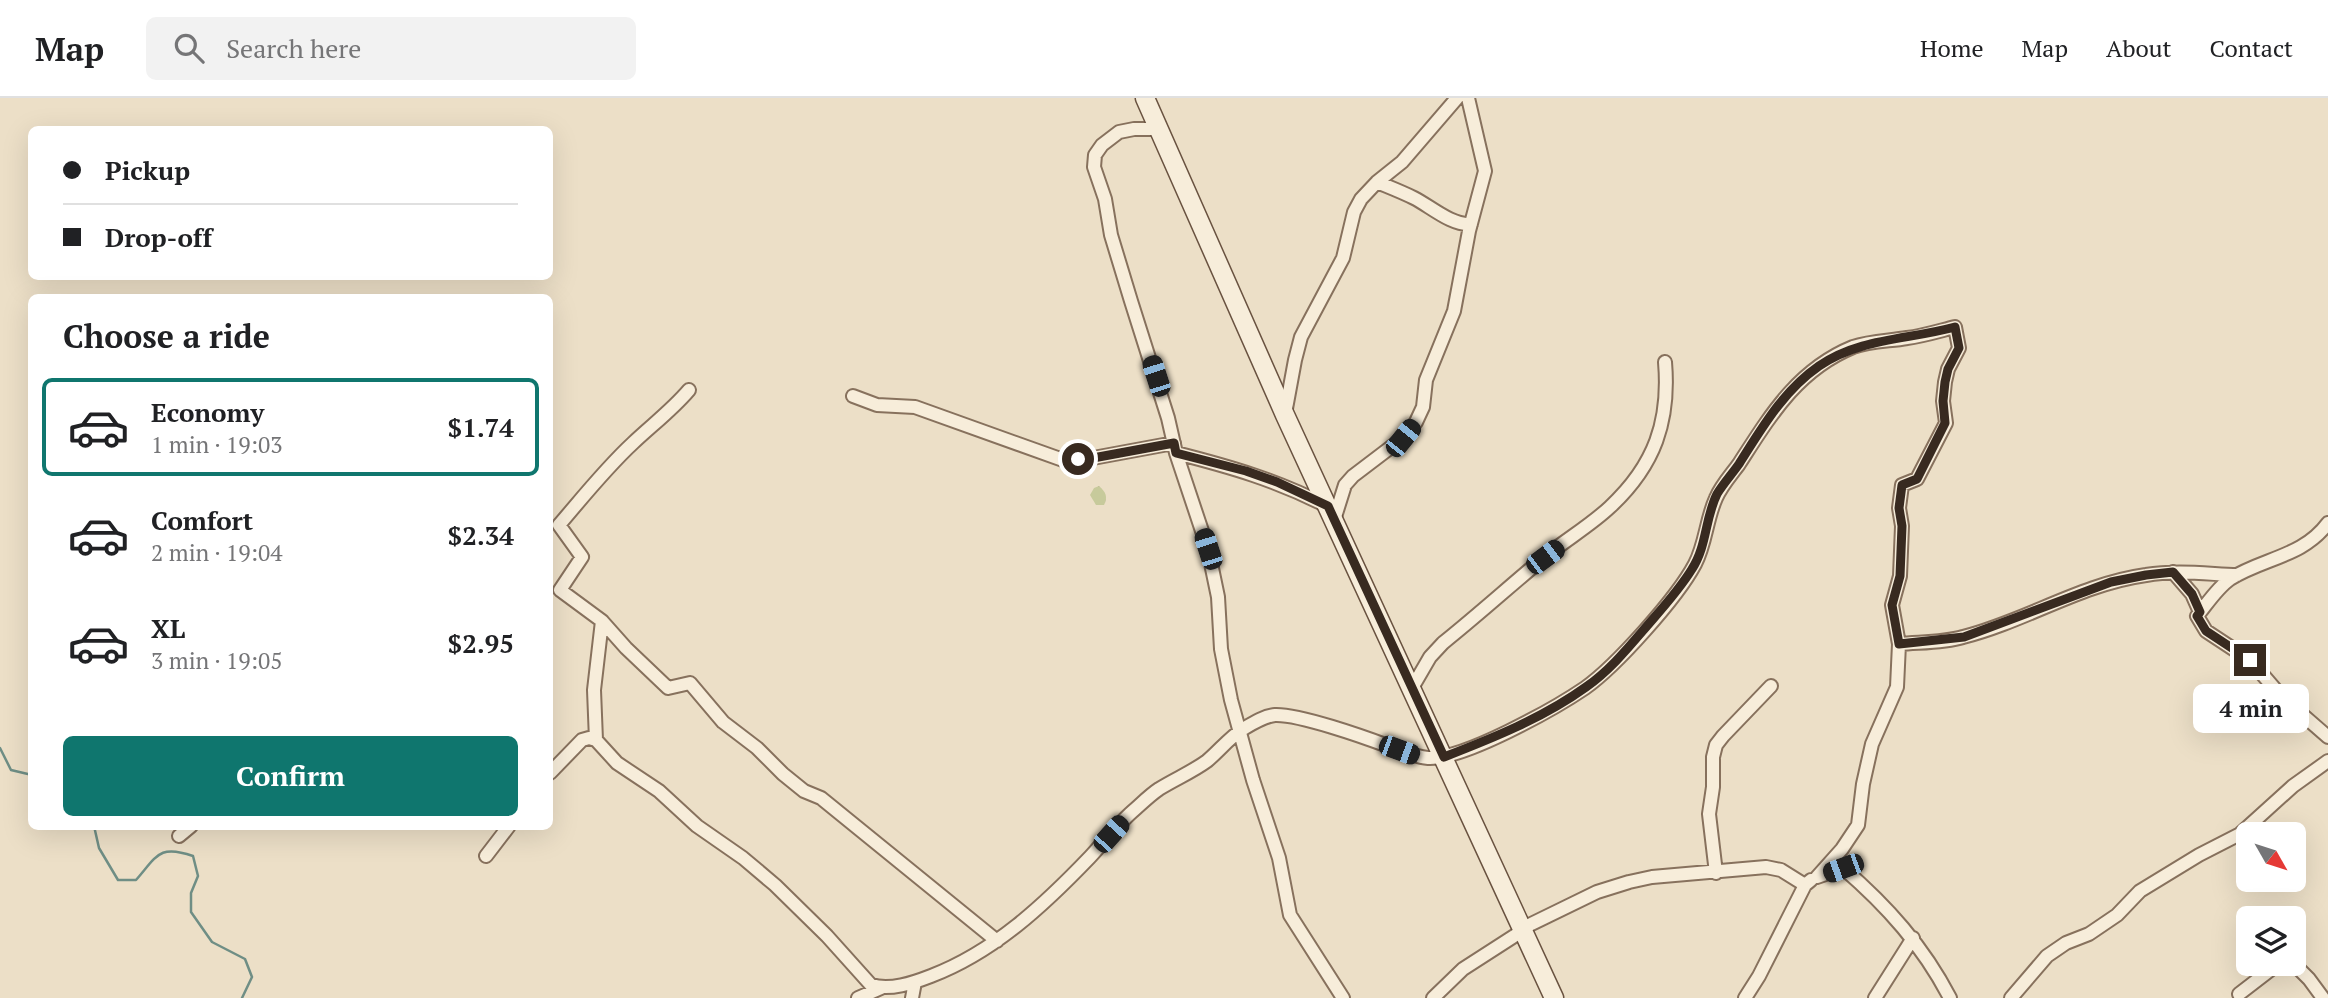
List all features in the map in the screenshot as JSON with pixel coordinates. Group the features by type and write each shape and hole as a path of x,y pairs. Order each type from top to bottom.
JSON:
{"main road":[{"path":"1145,98 1285,415 1554,998"}],"street":[{"path":"1285,415 1294,360 1301,337 1343,258 1354,212 1361,199 1402,162 1457,98"},
{"path":"853,396 877,405 915,407 1063,460 1175,448 1277,482 1331,513 1345,485 1403,438 1416,422 1423,407 1426,380 1454,311 1485,171 1468,98"},
{"path":"1159,129 1119,132 1101,145 1095,155 1094,167 1105,199 1111,235 1208,549 1218,597 1221,649 1231,700 1253,780 1279,858 1290,915 1343,998"},
{"path":"1377,182 1455,220 1472,224"},
{"path":"858,998 881,988 915,982 946,971 997,941 1052,896 1130,813 1159,789 1204,763 1240,731 1266,717 1278,715 1362,736 1418,757 1444,757 1545,713 1587,686 1624,653 1672,597 1693,569 1703,548 1717,494 1771,412 1802,379 1850,348 1921,336 1955,327 1959,348 1948,369 1945,382 1943,431 1917,479 1902,485 1899,508 1902,526 1900,576 1892,605 1899,644 1897,687 1872,744 1858,825 1842,849 1817,877 1805,885 1745,998"},
{"path":"1412,688 1430,657 1443,643 1545,557 1610,507 1632,483 1659,439 1665,412 1665,362"},
{"path":"689,390 675,407 632,443 604,472 559,525 582,557 560,590 602,621 668,688 690,683 723,722 758,748 783,774 804,791 821,798 997,941"},
{"path":"2328,523 2312,541 2297,551 2226,582 2197,616 2206,631 2250,660 2281,696 2328,737"},
{"path":"1899,644 1964,637 2111,582 2173,572 2237,575"},
{"path":"2173,572 2192,594 2200,612"},
{"path":"596,740 594,691 602,621"},
{"path":"1716,873 1709,814 1716,746 1771,686"},
{"path":"553,771 582,740 596,740 617,763 659,791 697,826 743,858 775,885 827,936 862,977 871,985 881,988"},
{"path":"2011,998 2047,956 2066,943 2089,934 2117,915 2140,891 2240,834 2293,786 2328,761"},
{"path":"179,836 186,830"},
{"path":"486,856 506,830"},
{"path":"1433,998 1464,969 1522,930 1597,892 1629,882 1652,877 1774,868 1805,885"},
{"path":"1817,877 1843,868 1875,895 1913,938 1937,972 1950,998"},
{"path":"1875,998 1913,938"},
{"path":"2239,994 2262,976"},
{"path":"2306,976 2323,998"},
{"path":"912,998 915,982"}],"green space":[{"path":"1099,486 1106,495 1104,505 1096,505 1090,495 1094,488"}],"waterway":[{"path":"0,748 11,770 28,774"},
{"path":"95,830 99,848 118,880 136,880 154,859 166,852 193,856 198,876 191,893 191,912 212,942 245,959 252,977 242,998"}],"route":[{"path":"1078,459 1174,443 1176,453 1246,471 1328,506 1444,757 1545,713 1587,686 1624,653 1693,569 1703,548 1717,494 1771,412 1802,379 1850,348 1921,336 1955,327 1959,348 1948,369 1945,382 1943,431 1917,479 1902,485 1899,508 1902,526 1900,576 1892,598 1899,644 1964,637 2111,582 2173,572 2197,602 2200,612 2197,616 2206,631 2250,660"}]}
